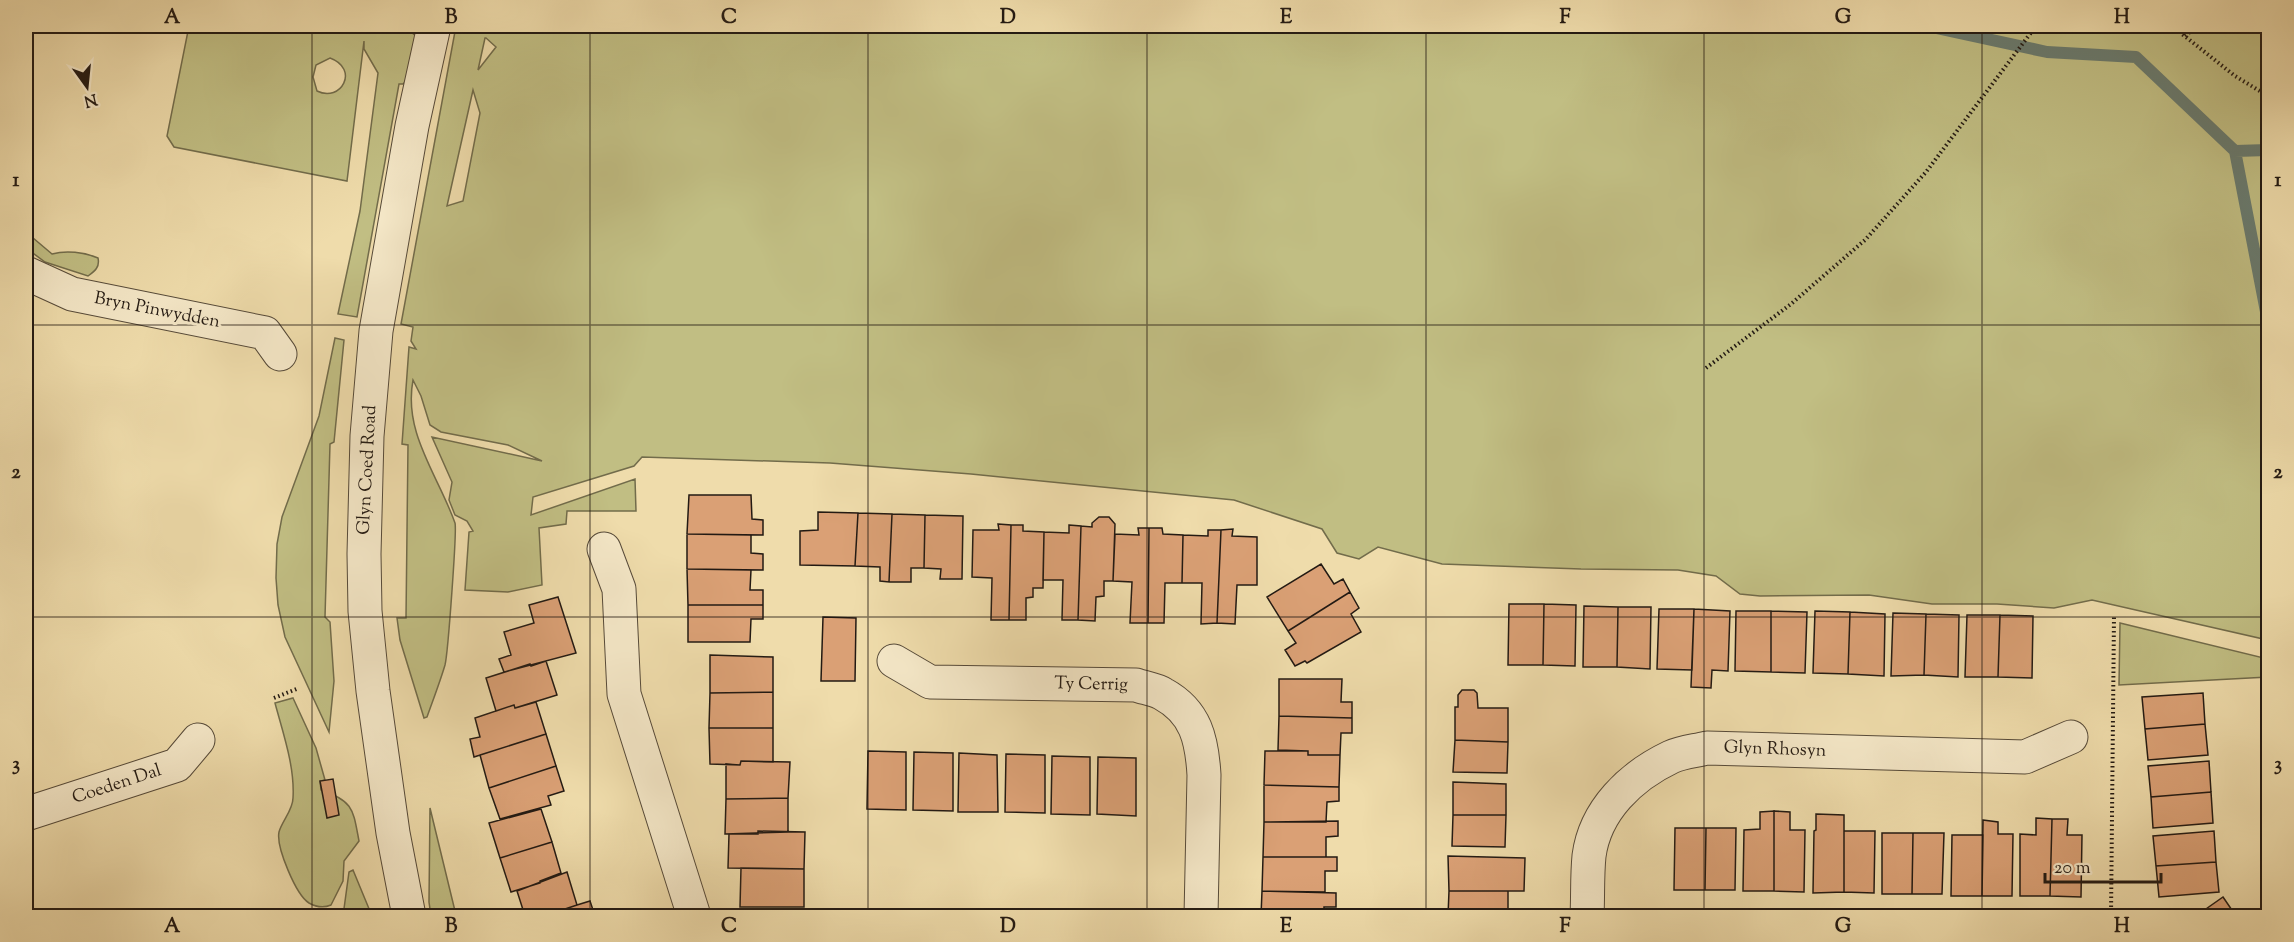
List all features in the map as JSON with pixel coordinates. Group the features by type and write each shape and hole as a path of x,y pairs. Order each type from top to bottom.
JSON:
{"street":[{"name":"Glyn Coed Road","path":"408,916 373,691 365,611 367,436 376,331 412,126 434,26"},
{"name":"Bryn Pinwydden","path":"26,273 72,294 264,333 280,354"},
{"path":"604,549 619,589 624,694 694,916"},
{"name":"Ty Cerrig","path":"894,661 930,682 1136,685 1162,693 1183,709 1196,726 1203,752 1200,916"},
{"name":"Glyn Rhosyn","path":"1587,916 1589,856 1594,835 1605,813 1623,788 1644,772 1673,756 1707,748 2025,757 2071,737"},
{"name":"Coeden Dal","path":"26,814 177,765 198,741"}],"path":[{"path":"1706,368 1791,304 1865,240 1926,172 2036,26"},
{"path":"2172,26 2235,76 2268,96"},
{"path":"2184,36 2197,26"},
{"path":"2111,916 2114,615"},
{"path":"274,698 299,688"}],"shaded area":[{"path":"189,26 366,26 365,32 369,26 403,26 416,36 410,77 403,84 399,84 357,317 338,314 360,211 378,73 364,49 364,41 347,181 174,147 167,136","holes":["330,58 344,69 345,76 340,89 326,93 317,91 313,77 316,65"]},
{"path":"456,26 2268,26 2268,650 2263,639 2092,600 2054,608 1997,604 1932,604 1869,595 1760,596 1740,594 1716,576 1678,570 1442,564 1378,547 1359,559 1337,553 1322,529 1234,500 971,474 830,463 642,457 634,466 533,497 531,515 635,479 636,511 567,511 566,524 539,528 542,585 508,592 465,590 469,532 473,531 467,521 455,515 449,500 452,482 432,437 542,461 508,445 441,432 430,425 421,396 413,380 411,399 417,436 455,523 454,568 445,665 427,717 424,718 400,640 397,618 406,618 408,445 402,444 409,347 416,349 411,341 413,327 401,324","holes":["485,38 496,47 478,70","473,90 480,113 463,201 447,206"]},
{"path":"26,232 52,254 75,252 87,254 98,258 98,266 88,276 45,262 26,248"},
{"path":"335,338 344,340 334,442 330,444 325,617 330,622 334,681 329,732 285,637 278,605 276,578 277,544 282,517 319,416"},
{"path":"2120,623 2268,659 2268,677 2119,685"},
{"path":"293,698 316,748 325,780 320,781 321,790 340,798 350,808 359,841 344,861 343,881 331,905 326,907 309,903 298,891 284,859 279,839 280,828 293,802 293,786 288,750 275,703"},
{"path":"430,808 458,916 431,916 429,902"},
{"path":"353,870 372,916 343,916 349,872"}],"building":[{"path":"689,495 751,495 752,519 763,520 763,535 687,534"},
{"path":"818,512 858,513 855,566 800,565 800,531 818,530"},
{"path":"858,513 892,514 889,582 880,581 880,567 855,566"},
{"path":"892,514 925,515 924,568 911,568 911,582 889,582"},
{"path":"925,515 963,516 962,579 940,579 941,569 924,568"},
{"path":"1099,517 1109,517 1115,524 1113,581 1104,581 1104,596 1096,597 1095,621 1078,620 1081,526 1092,527 1092,523"},
{"path":"998,524 1011,525 1009,620 991,620 992,578 972,577 973,530 999,530"},
{"path":"1011,525 1023,525 1023,531 1044,532 1043,588 1033,588 1033,597 1026,598 1026,620 1009,620"},
{"path":"1069,525 1081,526 1078,620 1062,620 1063,580 1043,580 1044,532 1069,533"},
{"path":"1138,528 1149,528 1148,623 1130,623 1132,582 1113,581 1115,534 1139,535"},
{"path":"1149,528 1162,528 1163,534 1183,535 1182,583 1165,583 1164,623 1148,623"},
{"path":"1233,529 1232,536 1257,537 1257,585 1237,585 1235,624 1217,623 1221,530"},
{"path":"1208,530 1221,530 1217,623 1201,624 1202,583 1182,583 1183,535 1208,536"},
{"path":"687,534 751,535 751,553 763,554 763,570 687,569"},
{"path":"1321,564 1334,584 1343,579 1350,592 1288,631 1267,597"},
{"path":"687,569 751,570 750,590 763,590 763,605 688,605"},
{"path":"1350,592 1359,608 1351,614 1361,632 1307,663 1305,661 1295,666 1285,650 1296,643 1288,631"},
{"path":"558,597 576,653 504,672 499,659 511,655 504,632 534,623 529,605"},
{"path":"1509,604 1544,604 1543,665 1508,665"},
{"path":"1544,604 1576,605 1575,666 1543,665"},
{"path":"688,605 763,605 763,619 751,619 750,642 688,642"},
{"path":"1584,606 1618,607 1617,667 1583,667"},
{"path":"1618,607 1651,607 1650,669 1617,667"},
{"path":"1659,609 1694,609 1692,670 1657,669"},
{"path":"1694,609 1730,611 1728,671 1712,670 1711,688 1691,687"},
{"path":"1736,611 1771,611 1771,672 1735,671"},
{"path":"1771,611 1807,612 1805,673 1771,672"},
{"path":"1815,611 1850,612 1848,674 1813,673"},
{"path":"1850,612 1885,614 1884,676 1848,674"},
{"path":"1893,613 1926,614 1924,675 1891,676"},
{"path":"1926,614 1959,615 1958,677 1924,675"},
{"path":"1967,615 2000,615 1998,677 1965,677"},
{"path":"2000,615 2033,616 2032,678 1998,677"},
{"path":"823,617 856,618 855,681 821,681"},
{"path":"710,655 773,657 773,692 710,693"},
{"path":"546,661 557,695 515,708 514,705 496,711 486,678"},
{"path":"1279,679 1342,679 1341,702 1352,702 1352,718 1279,716"},
{"path":"1462,690 1474,690 1477,693 1478,708 1508,708 1508,742 1455,740 1455,707 1458,707 1458,695"},
{"path":"773,692 773,728 709,728 710,693"},
{"path":"2203,693 2205,724 2145,729 2142,697"},
{"path":"536,702 546,734 474,757 470,739 480,737 475,718 514,705 515,708"},
{"path":"1279,716 1352,718 1352,733 1341,733 1340,755 1308,755 1308,751 1278,750"},
{"path":"2205,724 2208,755 2148,760 2145,729"},
{"path":"709,728 773,728 773,762 741,761 740,765 710,764"},
{"path":"546,734 556,766 489,788 480,755"},
{"path":"1455,740 1508,742 1507,773 1453,772"},
{"path":"868,751 906,752 906,810 867,809"},
{"path":"1265,751 1308,751 1308,755 1340,755 1339,787 1264,785"},
{"path":"914,752 953,753 953,811 913,810"},
{"path":"959,753 997,755 998,812 958,812"},
{"path":"1006,754 1045,755 1045,813 1005,812"},
{"path":"1052,756 1090,757 1090,815 1051,814"},
{"path":"1098,757 1136,758 1136,816 1097,814"},
{"path":"741,761 790,762 788,798 726,799 726,764 740,765"},
{"path":"2209,761 2211,792 2151,797 2148,766"},
{"path":"556,766 564,791 548,796 551,805 500,819 489,788"},
{"path":"333,779 339,815 327,818 320,781"},
{"path":"1453,782 1506,784 1506,815 1453,815"},
{"path":"1264,785 1339,787 1339,801 1327,802 1326,822 1264,822"},
{"path":"2211,792 2213,823 2153,828 2151,797"},
{"path":"788,798 788,832 725,834 726,799"},
{"path":"541,809 552,842 500,858 489,823"},
{"path":"1774,811 1774,891 1743,891 1744,830 1760,829 1760,812"},
{"path":"1774,811 1790,812 1790,830 1805,830 1804,892 1774,891"},
{"path":"1816,814 1844,815 1844,892 1813,893"},
{"path":"1453,815 1506,815 1505,847 1452,846"},
{"path":"2036,818 2052,819 2050,896 2020,896 2020,834 2036,835"},
{"path":"2052,819 2068,819 2067,835 2082,835 2081,897 2050,896"},
{"path":"1983,820 1998,822 1998,834 2013,834 2012,896 1982,896"},
{"path":"1338,821 1338,836 1326,837 1326,857 1263,857 1264,822"},
{"path":"1675,828 1706,828 1705,890 1674,890"},
{"path":"1706,828 1736,828 1735,890 1705,890"},
{"path":"758,831 805,832 804,869 728,868 729,834 758,834"},
{"path":"1844,831 1875,831 1874,893 1844,892"},
{"path":"2214,831 2216,862 2156,866 2153,836"},
{"path":"1882,833 1913,833 1912,894 1882,894"},
{"path":"1913,833 1944,833 1942,894 1912,894"},
{"path":"1952,835 1983,835 1982,896 1951,896"},
{"path":"552,842 561,873 540,881 540,883 511,892 500,858"},
{"path":"1448,856 1525,858 1524,891 1449,891"},
{"path":"1263,857 1337,857 1337,871 1325,871 1325,892 1262,891"},
{"path":"2216,862 2219,892 2159,897 2156,866"},
{"path":"741,868 804,869 804,907 740,907"},
{"path":"567,872 577,905 544,916 525,916 517,891"},
{"path":"1262,891 1336,893 1336,907 1324,907 1324,916 1261,916"},
{"path":"1449,891 1508,891 1508,916 1448,916"},
{"path":"2223,897 2236,916 2196,916"},
{"path":"590,901 595,916 544,916 577,905"},
{"path":"847,913 893,913 893,916 847,916"}],"waterway":[{"path":"1927,26 2047,52 2136,57 2235,151 2268,322"},
{"path":"2235,151 2268,150"}]}
